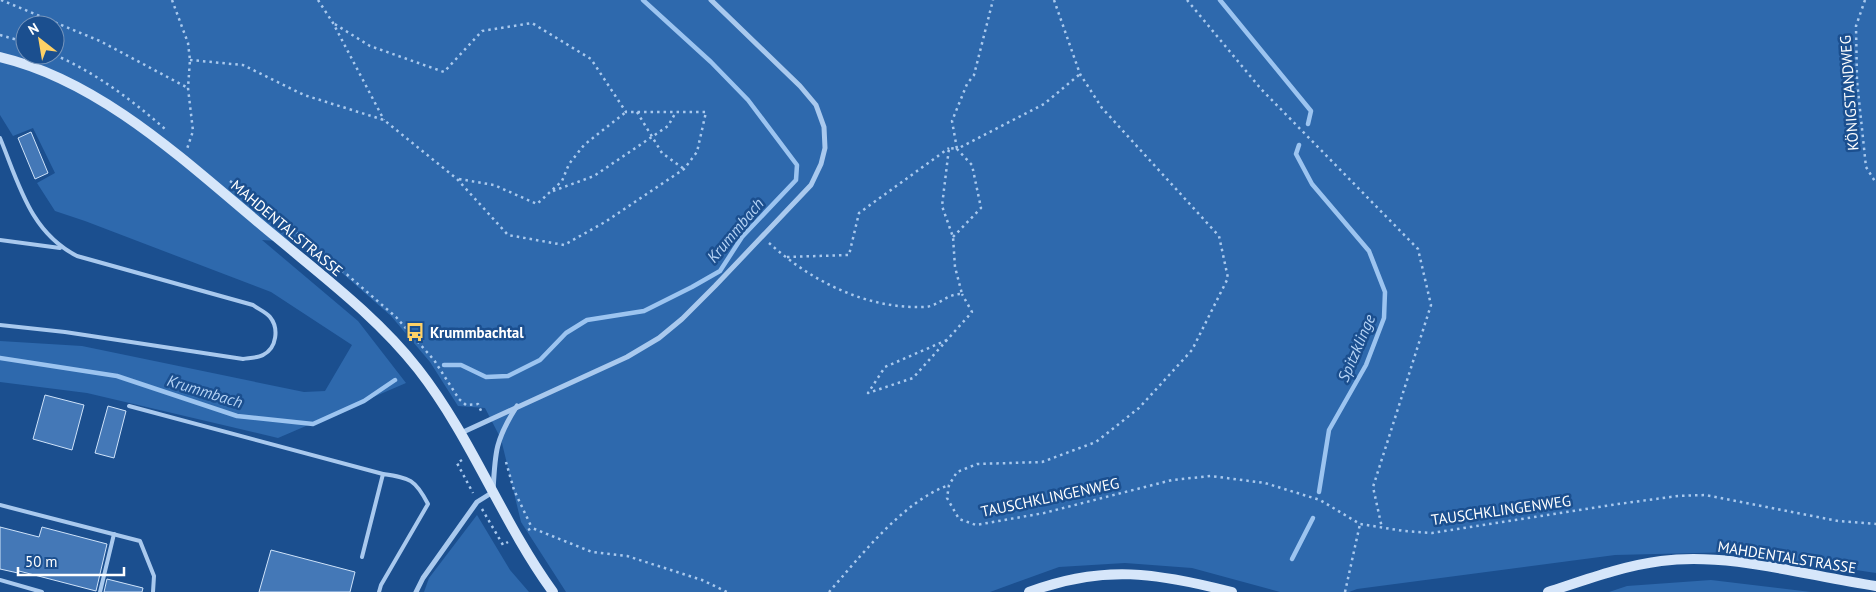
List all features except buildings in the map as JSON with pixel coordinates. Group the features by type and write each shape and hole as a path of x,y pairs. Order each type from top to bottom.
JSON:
{"main road":[{"name":"MAHDENTALSTRASSE","path":"0,57 51,74 95,96 140,127 330,283 383,331 417,368 460,433 517,536 553,592"},
{"name":"MAHDENTALSTRASSE","path":"1548,592 1616,570 1663,561 1684,560 1709,560 1772,567 1876,586"},
{"path":"1029,592 1064,581 1091,576 1132,573 1184,580 1232,592"}],"street":[{"path":"460,433 627,357 659,338 682,319 811,186 822,164 825,148 824,127 816,105 800,86 711,0"},
{"path":"416,592 423,578 478,502 493,492 496,454 502,429 518,406"}],"lane":[{"path":"0,138 28,206 44,232 61,248 77,256 253,305 270,316 275,329 275,340 269,351 262,356 243,359 65,332 0,326"},
{"path":"0,240 61,248"},
{"path":"129,406 383,474 401,477 418,485 428,504 381,584 379,592"},
{"path":"362,557 383,474"},
{"path":"0,505 140,541 154,576 153,592"},
{"path":"100,592 114,534"},
{"path":"0,580 42,592"}],"path":[{"path":"1,0 100,41 188,88"},
{"path":"172,0 188,42 190,60 188,88 193,131 188,148 180,141"},
{"path":"318,0 333,23 384,120"},
{"path":"953,237 981,208 972,165 957,149 952,121 967,84 974,75 993,0"},
{"path":"829,592 881,533 925,497 949,485 957,472 977,464 1042,462 1096,442 1139,408 1192,350 1228,278 1219,236 1102,108 1080,74 1054,0"},
{"path":"1187,0 1261,89 1418,249 1431,304 1373,487 1382,528"},
{"name":"KÖNIGSTANDWEG","path":"1865,0 1856,26 1856,81 1866,167 1876,182"},
{"path":"333,23 370,46 444,72 482,31 532,23 591,59 626,112"},
{"path":"0,35 15,39"},
{"path":"65,59 78,65 110,86 173,135"},
{"path":"190,60 243,65 304,94 384,120 457,178 508,235 564,245 605,222 684,169 697,152 706,112 626,112 584,145 569,164 562,181 537,204 494,185 457,178"},
{"path":"787,258 849,255 859,213 949,148 957,149 1044,104 1080,74"},
{"path":"637,112 662,153 684,169"},
{"path":"552,191 594,176 668,126 676,112"},
{"path":"947,340 885,367 868,392 913,378 947,340 972,312 962,294 955,267 953,237 942,206 949,148"},
{"path":"225,177 322,252 396,316 434,360 459,399 466,404 478,404 485,420"},
{"path":"762,237 814,278 880,304 898,307 927,307 952,294 962,294"},
{"path":"457,463 472,454"},
{"path":"496,454 504,456 514,490 532,528 592,552 627,556 702,580 727,592"},
{"name":"TAUSCHKLINGENWEG","path":"949,485 947,498 953,511 959,519 976,525 1044,513 1172,480 1211,476 1265,483 1320,500 1360,524 1432,533 1644,501 1705,495 1838,520 1876,524"},
{"path":"1345,592 1360,524"},
{"path":"517,536 532,528"}],"shaded area":[{"path":"0,0 1876,0 1876,573 1737,552 1615,555 1357,589 1349,592 1280,592 1192,568 1125,563 1059,567 990,592 566,592 521,522 501,439 485,408 458,406 430,362 391,316 308,243 262,240 358,321 406,383 278,438 87,393 0,382 0,341 82,346 304,392 325,391 352,345 271,292 55,211 37,183 55,173 33,128 13,136 0,115"},
{"path":"477,515 510,570 529,592 424,592 429,578"},
{"path":"1711,580 1811,592 1609,592 1627,586"}],"waterway":[{"name":"Krummbach","path":"444,365 461,365 486,377 508,376 540,360 566,333 587,320 644,311 692,287 720,271 742,237 796,180 797,165 748,100 711,62 643,0"},
{"name":"Spitzklinge","path":"1220,0 1311,111 1308,124"},
{"name":"Spitzklinge","path":"1299,145 1296,154 1312,184 1369,251 1385,292 1384,318 1366,365 1329,430 1319,492"},
{"name":"Krummbach","path":"0,358 117,376 237,416 313,424 364,401 395,380"},
{"name":"Spitzklinge","path":"1292,559 1313,518"}],"place":[{"name":"Krummbachtal","path":"415,332"}]}
